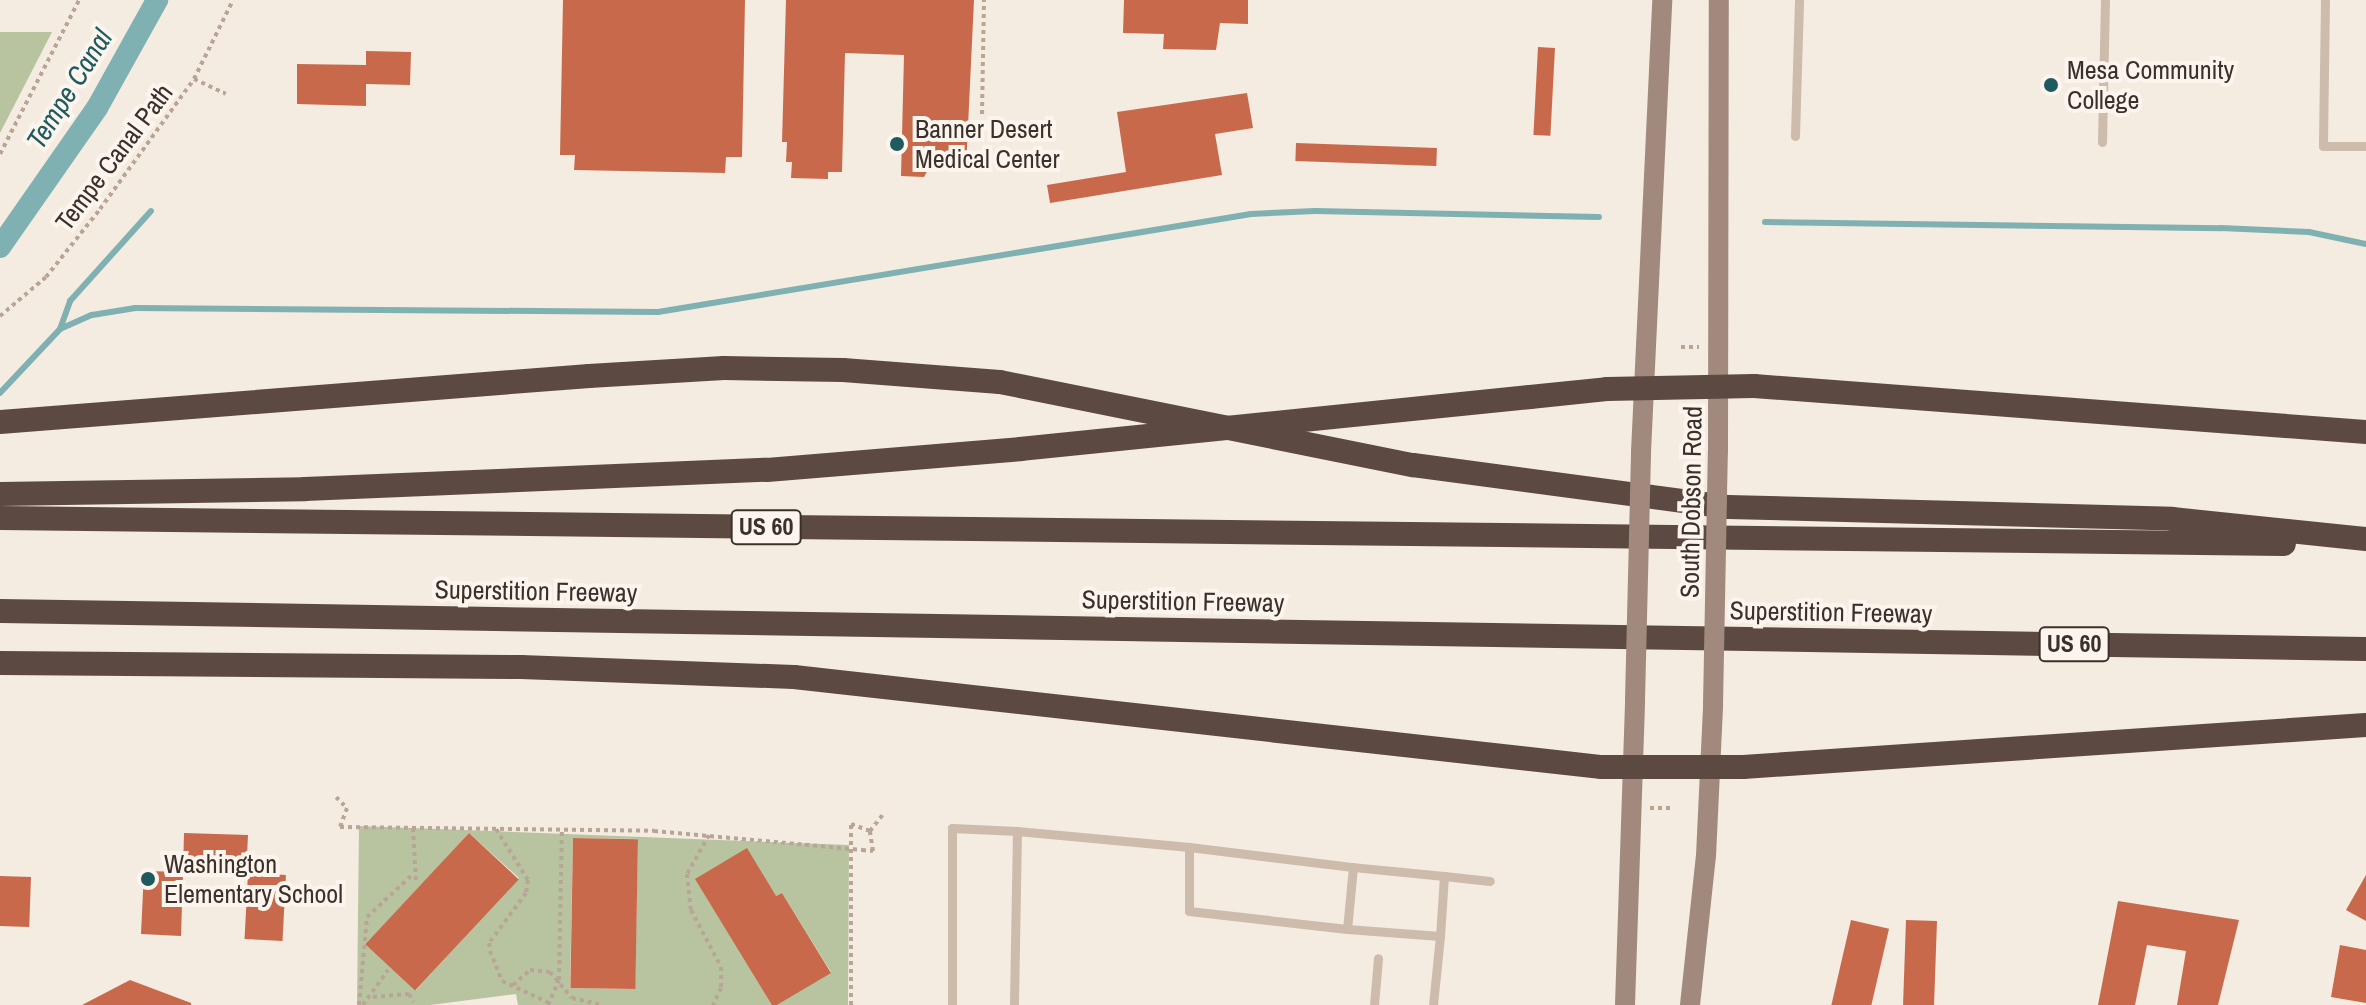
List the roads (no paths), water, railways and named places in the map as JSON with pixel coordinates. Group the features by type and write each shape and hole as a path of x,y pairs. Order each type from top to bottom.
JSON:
{"highway":[{"path":"0,422 589,376 724,368 843,370 1000,382 1413,465 1728,507 2172,519 2366,542"},
{"path":"0,494 305,489 736,471 1020,449 1643,387 1720,385 2366,432"},
{"name":"US 60","path":"0,518 2366,542"},
{"name":"Superstition Freeway","path":"1,611 2366,649"},
{"path":"0,663 521,667 794,677 1634,767 1712,767 2366,725"}],"main road":[{"name":"South Dobson Road","path":"1625,1005 1643,387 1662,0"},
{"name":"South Dobson Road","path":"1690,1005 1712,767 1720,385 1719,0"}],"lane":[{"path":"1795,136 1799,0"},
{"path":"2102,142 2105,0"},
{"path":"2325,0 2323,146 2366,146"},
{"path":"952,1005 952,828 1189,847 1490,881"},
{"path":"1014,1005 1017,831"},
{"path":"1189,847 1189,911 1440,936"},
{"path":"1347,929 1353,867"},
{"path":"1433,1005 1444,876"},
{"path":"1374,1005 1378,958"}],"waterway":[{"name":"Tempe Canal","path":"0,247 97,108 157,0"},
{"path":"60,329 70,301 151,211"},
{"path":"0,393 60,329 92,315 135,308 658,312 1251,214 1315,211 1599,217"},
{"path":"1765,222 2221,228 2309,232 2366,244"}],"place":[{"name":"Mesa Community College","path":"2051,85"},
{"name":"Banner Desert Medical Center","path":"897,144"},
{"name":"Washington Elementary School","path":"148,879"}]}
